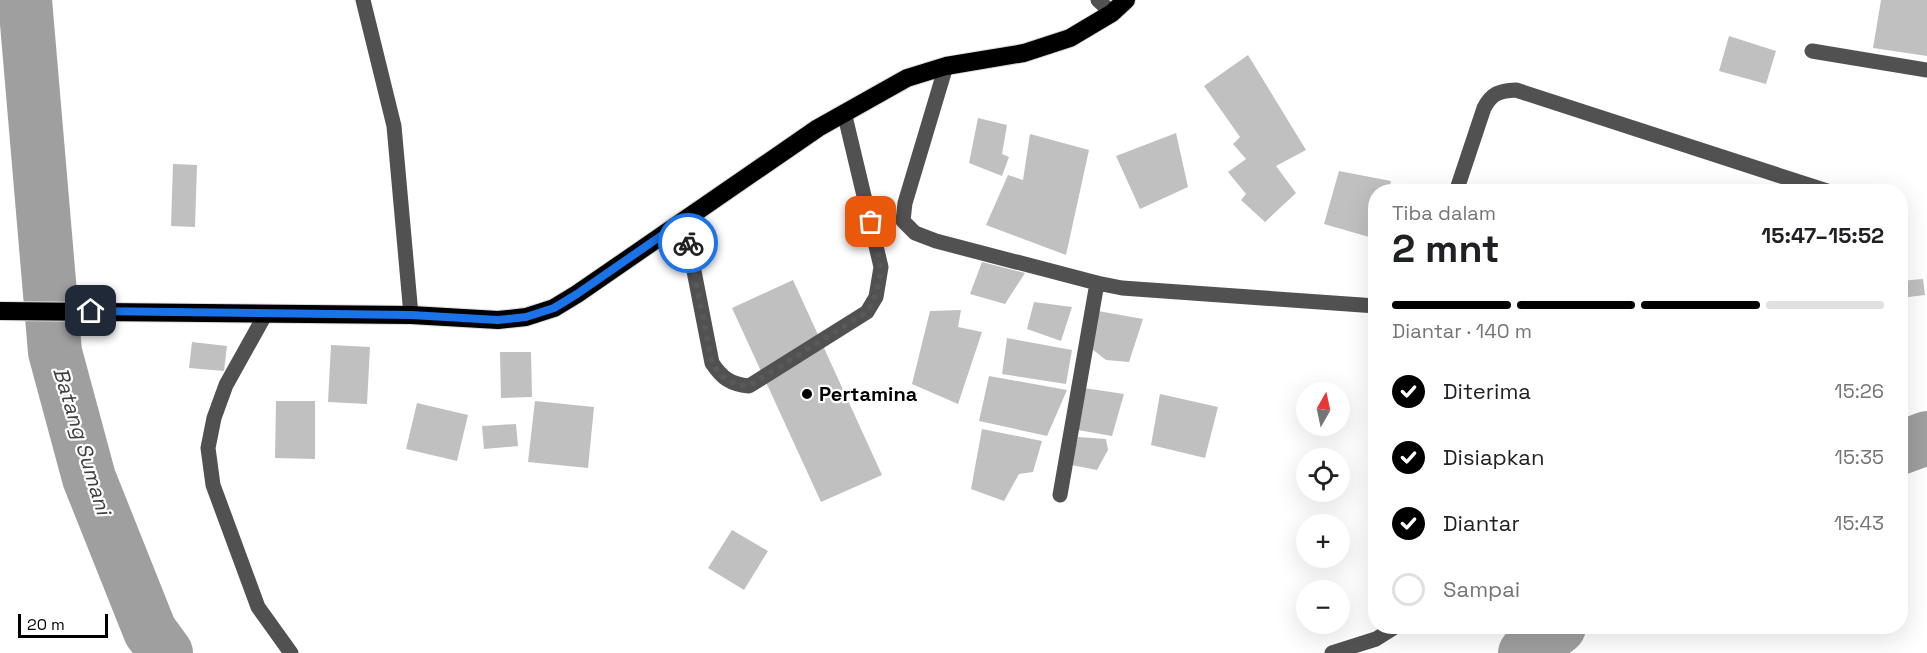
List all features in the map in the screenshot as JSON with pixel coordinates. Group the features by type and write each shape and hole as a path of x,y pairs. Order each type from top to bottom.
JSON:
{"highway":[{"path":"0,310 411,315 498,320 526,317 554,308 844,112 907,78 946,66 1033,50 1070,38 1112,13 1126,0"}],"street":[{"path":"363,0 394,126 411,315"},
{"path":"1098,0 1112,13"},
{"path":"1812,51 1927,70"},
{"path":"946,66 905,204 903,221 915,233 936,241 1122,288 1368,305"},
{"path":"1459,184 1484,108 1491,96 1501,90 1516,90 1805,184"},
{"path":"684,220 712,363 722,377 734,385 749,386 867,312 876,297 882,267 844,112"},
{"path":"1060,495 1097,283"},
{"path":"265,315 226,385 214,418 208,448 213,485 258,607 291,653"},
{"path":"1332,653 1376,639 1384,634"}],"building":[{"path":"1881,0 1927,0 1927,56 1873,48"},
{"path":"1729,36 1776,51 1766,84 1719,71"},
{"path":"1248,55 1306,150 1276,166 1296,193 1265,222 1241,200 1246,194 1228,172 1246,159 1233,144 1240,137 1204,86"},
{"path":"978,118 1007,125 1002,154 1009,157 1002,176 969,163"},
{"path":"1176,133 1188,187 1140,209 1116,156"},
{"path":"1030,134 1089,150 1066,255 986,225 1008,175 1023,180"},
{"path":"173,164 197,165 195,227 171,226"},
{"path":"1339,171 1391,181 1390,184 1368,184 1368,237 1324,224"},
{"path":"982,262 1025,273 1005,304 970,294"},
{"path":"1923,279 1925,295 1908,297 1908,280"},
{"path":"793,280 882,475 821,502 732,308"},
{"path":"1034,302 1072,307 1061,341 1027,329"},
{"path":"961,310 958,327 982,332 958,404 912,384 930,311"},
{"path":"1098,311 1143,319 1129,362 1106,360 1092,349"},
{"path":"1007,338 1072,350 1066,384 1002,374"},
{"path":"192,342 227,346 224,371 189,368"},
{"path":"331,345 370,347 367,404 328,402"},
{"path":"500,352 531,352 532,397 501,398"},
{"path":"989,376 1067,390 1047,436 979,421"},
{"path":"1084,388 1124,394 1112,436 1078,430"},
{"path":"1160,394 1218,407 1205,458 1151,445"},
{"path":"276,401 315,401 315,459 275,458"},
{"path":"535,401 594,407 588,468 528,462"},
{"path":"417,403 468,415 457,461 406,449"},
{"path":"516,424 518,446 484,449 482,426"},
{"path":"982,429 1042,441 1033,472 1019,474 1004,501 971,489"},
{"path":"1078,437 1106,439 1108,450 1097,470 1071,465"},
{"path":"732,530 768,551 744,590 708,568"}],"waterway":[{"name":"Batang Sumani","path":"25,0 55,352 89,478 150,631 166,653"},
{"name":"Batang Sumani","path":"1908,445 1927,438"},
{"name":"Batang Sumani","path":"1525,653 1550,634"}],"way so far":[{"path":"688,243 712,363 722,377 734,385 749,386 867,312 876,297 882,267 871,222"}],"place":[{"name":"Pertamina","path":"807,394"}],"route":[{"path":"91,311 265,315 411,315 498,320 526,317 554,308 577,294 684,220 688,243"}]}
